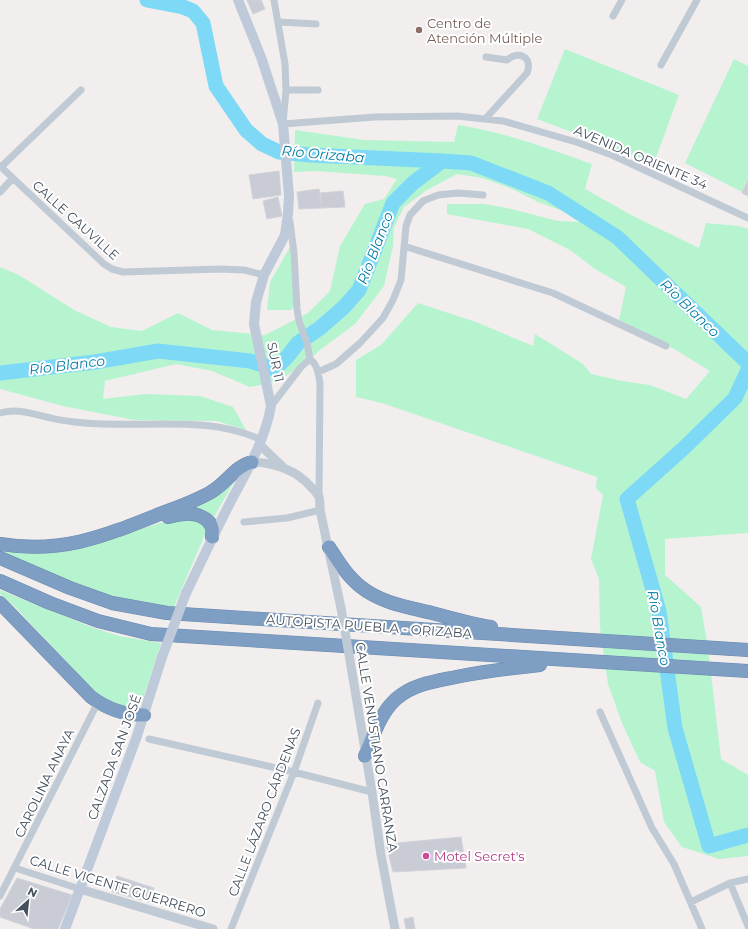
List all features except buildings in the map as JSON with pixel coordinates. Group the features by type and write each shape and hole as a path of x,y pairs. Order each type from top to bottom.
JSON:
{"highway":[{"path":"113,533 212,492 240,467 252,462"},
{"path":"0,544 26,547 57,546 81,542 190,513 198,514 208,520 212,528 212,537"},
{"path":"329,547 352,580 376,597 478,625 562,638"},
{"name":"AUTOPISTA PUEBLA - ORIZABA","path":"0,558 70,588 112,603 167,613 748,650"},
{"name":"AUTOPISTA PUEBLA - ORIZABA","path":"0,581 50,603 98,621 151,634 748,671"},
{"path":"0,603 82,689 98,702 124,713 144,715"},
{"path":"365,756 389,707 399,697 412,689 426,683 500,669 578,661"}],"main road":[{"name":"SUR 11","path":"186,593 212,537 252,462 261,443 270,417 271,406 268,388 254,324 257,298 264,275 285,235 288,214 289,196 283,124 261,57 238,0"},
{"name":"CALZADA SAN JOSÉ","path":"65,929 144,715 162,657 186,593"}],"street":[{"path":"274,0 279,22 285,64 286,90 283,124"},
{"path":"613,16 622,0"},
{"path":"661,65 697,0"},
{"path":"279,22 316,24"},
{"path":"486,57 507,60 512,56 524,56 529,67 527,73 486,118"},
{"path":"1,167 81,90"},
{"path":"286,90 318,90"},
{"name":"AVENIDA ORIENTE 34","path":"283,124 375,117 457,116 503,121 576,142 612,155 748,218"},
{"name":"CALLE CAUVILLE","path":"1,167 112,270 123,272 221,269 244,270 264,275"},
{"path":"0,192 13,178"},
{"path":"318,372 336,364 360,343 383,318 393,300 401,280 406,226 410,215 423,201 438,194 458,193 483,195"},
{"name":"CALLE VENUSTIANO CARRANZA","path":"288,214 294,253 296,309 307,343 310,358 314,362 320,383 320,510 341,608 372,792 381,856 395,929"},
{"path":"404,246 553,293 666,346"},
{"path":"271,406 310,358"},
{"path":"0,413 21,410 52,419 76,423 210,425 236,430 261,443 285,469"},
{"path":"252,462 275,465 285,469 304,480 319,496"},
{"path":"244,522 287,518 320,510"},
{"name":"CAROLINA ANAYA","path":"0,896 98,702"},
{"name":"CALLE LÁZARO CÁRDENAS","path":"231,929 294,772 318,703"},
{"path":"600,712 652,828 674,864 702,929"},
{"path":"148,739 294,772 372,792"},
{"name":"CALLE VICENTE GUERRERO","path":"15,868 213,929"},
{"path":"691,902 730,883 748,879"},
{"path":"730,883 748,926"}],"green space":[{"path":"565,49 679,95 654,163 537,119"},
{"path":"734,59 748,66 748,176 742,192 685,163"},
{"path":"458,125 509,136 592,164 585,189 633,216 699,248 706,223 739,226 748,229 748,533 665,539 665,575 701,607 708,648 721,759 748,775 748,856 719,859 682,847 664,822 655,771 640,762 622,723 608,684 600,628 599,579 591,559 603,495 596,488 597,477 382,403 356,397 356,360 381,345 418,303 476,322 533,346 535,334 583,364 591,374 650,385 686,399 710,371 674,349 619,320 626,287 595,269 570,250 528,229 447,214 447,204 484,204 507,208 558,221 580,222 563,211 538,202 510,188 482,178 457,174 427,190 404,207 394,227 393,246 384,286 355,324 279,381 250,387 212,371 176,364 105,381 103,399 145,394 200,396 233,407 246,430 217,421 134,420 63,406 0,389 0,267 19,275 74,310 111,327 142,331 178,313 212,330 265,335 308,313 330,291 340,246 365,204 384,199 397,179 385,176 316,171 294,172 295,130 364,140 454,142"},
{"path":"290,247 295,304 291,310 267,310 270,282"},
{"path":"239,473 214,517 206,511 200,509 182,509"},
{"path":"185,517 207,526 206,532 173,609 95,592 0,552 0,547 97,543 160,523"},
{"path":"0,590 91,627 119,636 161,643 142,702 138,709 127,708 111,702 96,693 14,606 0,594"}],"waterway":[{"name":"Río Orizaba","path":"147,0 183,7 193,11 203,23 216,86 246,130 262,144 279,152 310,155 442,161"},
{"name":"Río Blanco","path":"0,373 95,362 158,351 250,361 275,369 298,343 320,328 344,307 359,290 393,203 413,183 442,161 471,163 548,193 617,237 748,363"},
{"name":"Río Blanco","path":"748,370 735,398 685,447 627,499 659,611 675,728 709,846 748,835"}],"place":[{"name":"Centro de Atención Múltiple","path":"419,30"},
{"name":"Motel Secret's","path":"426,856"}]}
